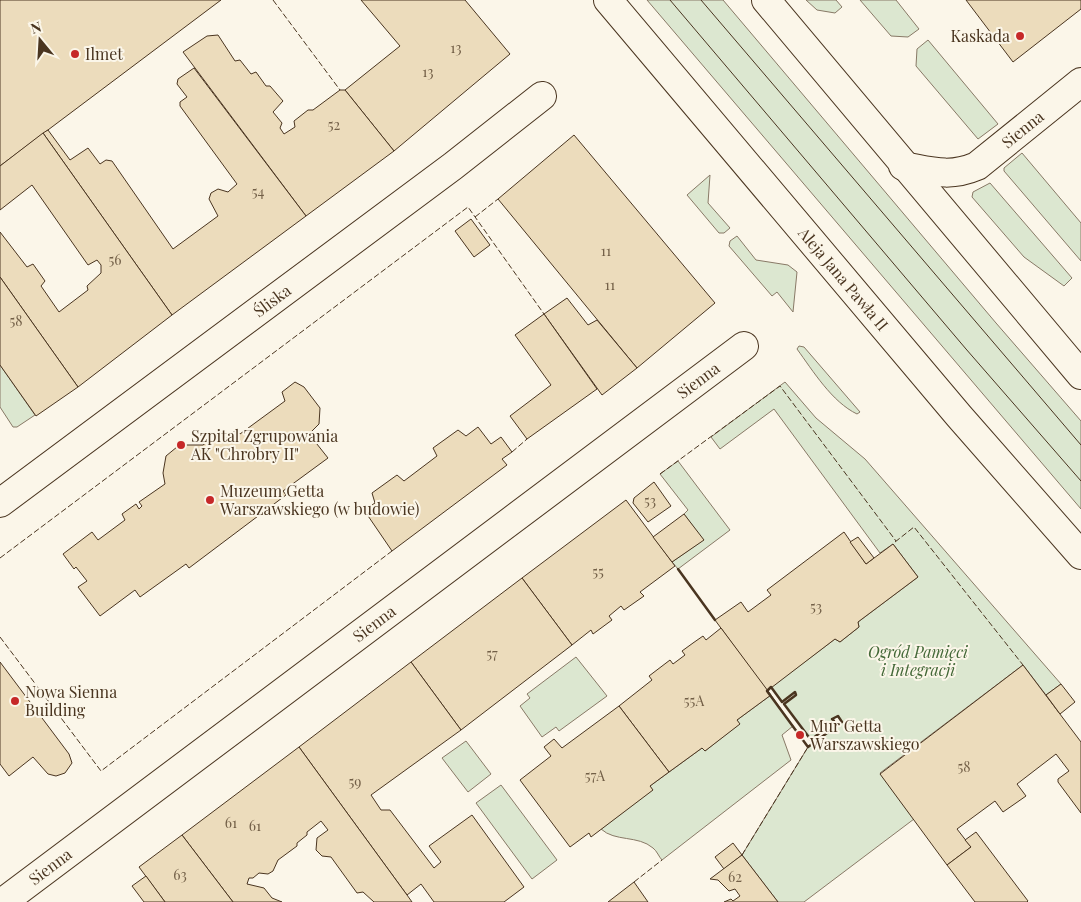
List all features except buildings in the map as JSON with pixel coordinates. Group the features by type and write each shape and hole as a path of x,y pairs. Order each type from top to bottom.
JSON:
{"street":[{"name":"Aleja Jana Pawła II","path":"608,0 959,416 1081,555"},
{"path":"766,0 903,166 1081,375"},
{"name":"Sienna","path":"903,166 948,174 962,172 977,166 1081,82"},
{"name":"Śliska","path":"0,503 453,166 542,96"},
{"name":"Sienna","path":"3,902 744,346"}],"green space":[{"path":"647,0 723,0 1081,421 1081,509"},
{"path":"806,0 836,0 842,7 835,13 817,10"},
{"path":"860,0 896,0 919,29 908,37 891,36"},
{"path":"928,40 998,124 978,139 916,66 917,49"},
{"path":"1022,153 1081,223 1081,261 1004,171 1004,168"},
{"path":"710,175 708,203 730,228 724,233 719,233 687,195"},
{"path":"990,183 1072,278 1064,286 1024,257 972,197 973,192"},
{"path":"737,236 756,260 788,265 797,272 793,312 777,292 772,296 729,246 730,241"},
{"path":"799,346 804,347 860,412 857,414 848,409 831,394 797,349"},
{"path":"0,365 35,415 17,427 13,427 0,407"},
{"name":"Ogród Pamięci i Integracji","path":"785,382 816,418 865,459 1061,684 1046,695 1023,665 880,773 914,819 804,902 778,902 742,855 808,747 842,722 837,716 833,719 834,721 811,740 784,704 796,695 795,692 782,702 771,687 835,639 840,642 859,627 858,622 918,577 893,544 880,553 774,409 720,449 711,437"},
{"path":"678,461 730,530 678,569 672,562 703,540 684,514 688,510 660,474"},
{"path":"576,657 607,696 559,731 556,727 542,737 520,706 530,698 527,694"},
{"path":"771,695 793,726 782,735 791,760 662,860 654,849 647,844 641,841 613,836 601,829 652,790 650,786 702,748 705,751 739,724 737,720"},
{"path":"466,741 491,774 468,792 442,758"},
{"path":"501,785 557,860 532,879 476,803"}],"tram line":[{"path":"670,0 966,349 1081,481"},
{"path":"701,0 1081,445"}],"fence":[{"path":"273,0 340,90"},
{"path":"475,217 498,199"},
{"path":"0,558 468,207 544,314"},
{"path":"660,474 780,386 896,541"},
{"path":"512,452 527,439"},
{"path":"895,542 914,527 1023,665"},
{"path":"0,637 101,771 392,551"},
{"path":"742,855 808,747"},
{"path":"634,882 662,860"}],"wall":[{"path":"678,569 715,620"},
{"path":"771,687 782,702 795,692 796,695 784,704 811,740 834,721 832,719 838,716 842,722 808,747 767,691 771,687"}],"place":[{"name":"Kaskada","path":"1020,36"},
{"name":"Ilmet","path":"75,54"},
{"name":"Szpital Zgrupowania AK \"Chrobry II\"","path":"181,445"},
{"name":"Muzeum Getta Warszawskiego (w budowie)","path":"210,500"},
{"name":"Nowa Sienna Building","path":"15,701"},
{"name":"Mur Getta Warszawskiego","path":"800,735"}]}
